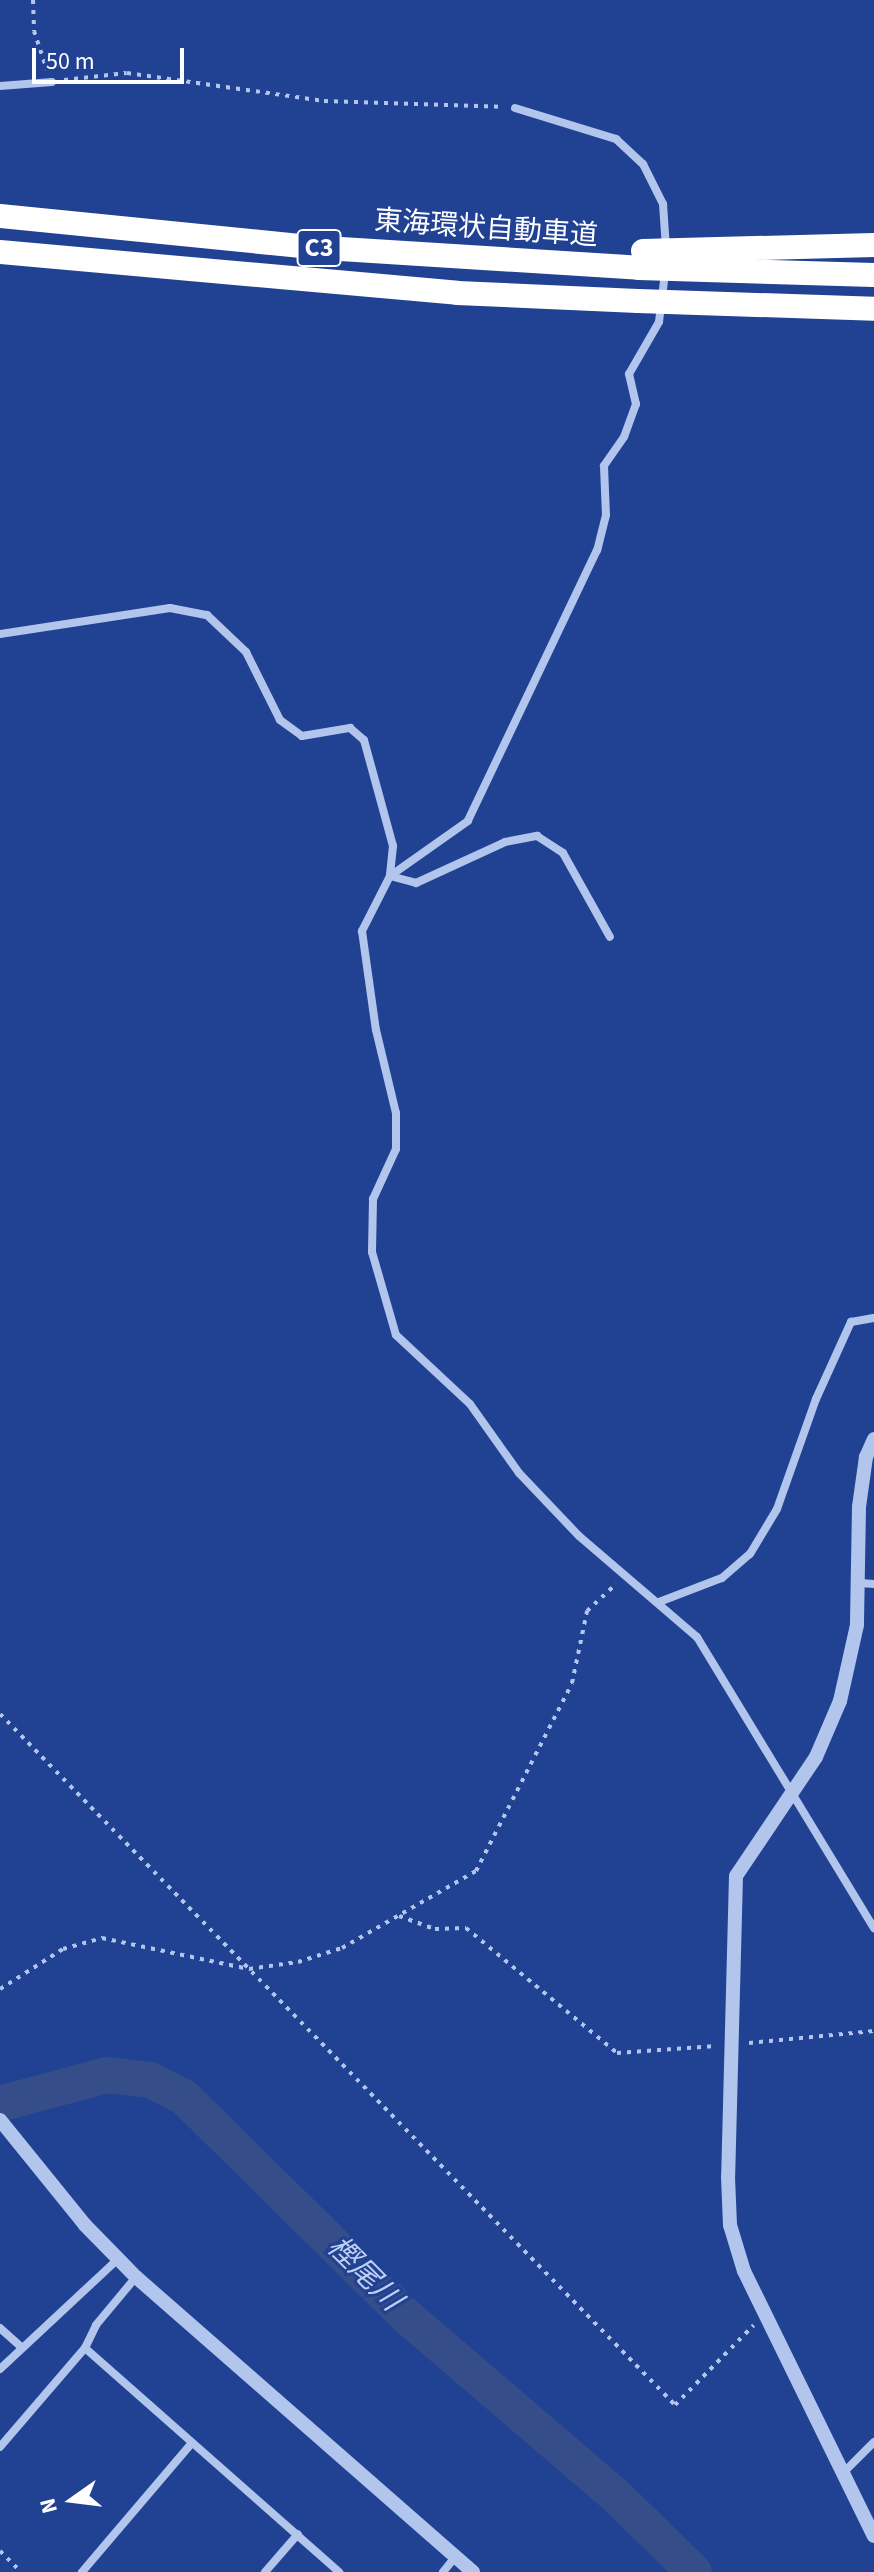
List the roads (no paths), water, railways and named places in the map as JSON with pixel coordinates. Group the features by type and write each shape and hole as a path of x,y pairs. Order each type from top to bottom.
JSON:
{"highway":[{"name":"東海環状自動車道","path":"0,216 309,247 641,259 874,275"},
{"path":"641,259 874,245"},
{"name":"C3","path":"0,252 457,293 874,309"}],"street":[{"path":"0,86 52,82"},
{"path":"390,876 468,821 481,796 597,550 606,515 604,466 624,437 636,404 629,374 659,322 667,256 663,204 643,164 616,139 515,108"},
{"path":"0,634 170,608 207,615 246,652 280,720 302,736 350,728 364,740 393,846 390,876 362,931 376,1030 396,1113 396,1149 373,1199 371,1221 381,1298 396,1335 470,1404 519,1473 579,1536 697,1637 721,1671 768,1761 793,1794 874,1928"},
{"path":"390,876 416,883 505,842 537,836 563,853 610,937"},
{"path":"659,1602 722,1578 757,1544 777,1509 816,1399 851,1322 874,1318"},
{"path":"874,1439 866,1457 859,1507 867,1584 840,1701 793,1794 736,1876 728,2045 730,2225 765,2316 874,2536"},
{"path":"0,2120 60,2194 136,2277 473,2572"},
{"path":"0,2369 20,2346 119,2258"},
{"path":"0,2447 85,2348 96,2325 136,2277"},
{"path":"0,2328 20,2346"},
{"path":"85,2348 339,2572"},
{"path":"843,2473 874,2442"},
{"path":"82,2572 191,2444"},
{"path":"265,2572 298,2534"},
{"path":"443,2572 455,2557"}],"waterway":[{"name":"樫尾川","path":"0,2104 107,2075 150,2080 185,2098 405,2315 615,2495 694,2572"}]}
